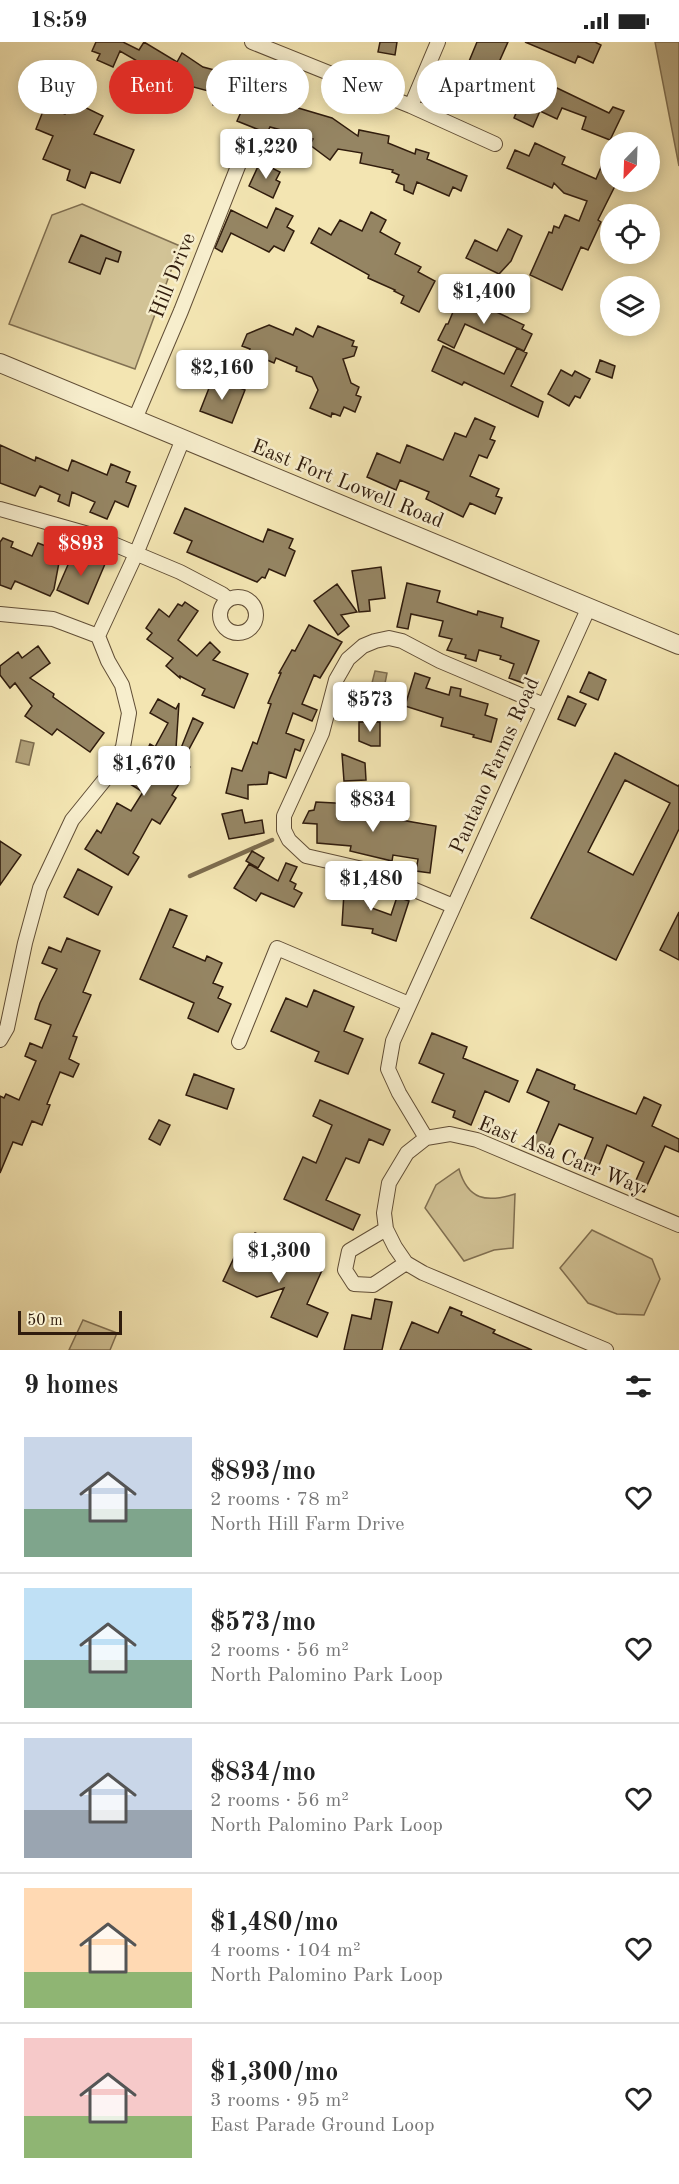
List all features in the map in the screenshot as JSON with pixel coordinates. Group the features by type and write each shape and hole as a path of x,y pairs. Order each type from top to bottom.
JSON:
{"street":[{"path":"252,42 411,106 495,144"},
{"path":"411,106 438,42"},
{"name":"Hill Drive","path":"135,419 181,311 246,146"},
{"name":"East Fort Lowell Road","path":"0,363 679,645"},
{"path":"0,1040 7,1028 25,943 40,888 72,820 106,778 123,747 129,713 122,685 108,661 98,636 136,554 183,439"},
{"path":"0,509 92,535 180,572 228,599"},
{"name":"Pantano Farms Road","path":"426,1138 388,1070 393,1041 589,607"},
{"path":"0,614 53,619 98,636"},
{"path":"453,906 367,870 306,856 289,840 285,830 284,816 322,733 336,680 348,659 363,646 375,640 389,638 402,641 440,661 544,705"},
{"path":"239,1042 277,948 409,1004"},
{"name":"East Asa Carr Way","path":"426,1138 450,1134 477,1140 679,1225"},
{"path":"426,1138 407,1154 389,1183 384,1213 386,1229 406,1263 423,1273 606,1350"},
{"path":"386,1229 349,1251 345,1270 354,1284 373,1285 406,1263"}],"shaded area":[{"path":"655,42 679,42 679,166"},
{"path":"82,204 180,246 135,369 9,324 52,215"},
{"path":"375,671 387,673 382,699 366,696"},
{"path":"21,740 34,743 29,765 16,762"},
{"path":"459,1169 467,1187 473,1193 487,1198 515,1194 513,1248 494,1250 464,1261 425,1208 436,1185"},
{"path":"592,1230 652,1259 660,1279 644,1315 617,1314 588,1303 560,1268"},
{"path":"83,1320 117,1333 110,1350 69,1350"}],"building":[{"path":"96,42 123,42 139,50 144,42 174,60 135,60 120,51 116,60 109,60 109,65 97,60 100,54 92,51"},
{"path":"380,42 397,42 395,55 378,52"},
{"path":"477,42 508,42 500,60 470,60"},
{"path":"525,42 595,42 601,45 593,63 578,56 575,63"},
{"path":"182,53 192,60 178,60"},
{"path":"194,61 206,68 206,90 194,87"},
{"path":"557,88 609,113 613,107 624,111 614,132 600,132 600,136 582,129 586,117 562,108 557,119 546,114 557,114"},
{"path":"309,111 332,118 358,136 359,130 389,136 388,143 415,154 416,149 429,153 427,159 467,176 461,191 453,187 449,196 417,182 413,194 404,190 404,185 396,182 399,175 392,172 393,170 360,163 362,153 338,149 330,160 310,145 313,139 270,127 267,133 237,121 240,114 309,114"},
{"path":"97,113 103,116 94,134 134,150 120,183 91,172 85,188 67,180 70,170 43,159 53,136 36,129 42,114"},
{"path":"516,114 539,114 533,127 514,118"},
{"path":"535,143 565,157 562,164 596,179 600,170 600,192 612,192 606,204 600,204 598,220 600,224 588,250 581,247 562,290 530,275 549,232 552,233 554,226 559,228 565,215 579,221 587,201 564,193 554,183 552,188 507,168 515,150 529,156"},
{"path":"260,162 280,172 276,180 280,182 273,198 249,186"},
{"path":"276,208 293,216 287,227 294,231 284,251 274,246 269,252 231,233 222,252 215,248 231,210 267,228"},
{"path":"371,212 386,220 380,232 400,243 395,254 421,267 418,272 435,281 419,312 401,303 404,296 395,290 368,278 369,275 311,243 319,228 331,235 340,220 362,231"},
{"path":"508,229 522,236 511,261 499,274 466,258 475,240 497,251"},
{"path":"81,235 121,252 118,262 106,258 100,274 69,262"},
{"path":"460,295 524,325 522,329 532,334 524,351 465,324 454,348 438,340 448,324"},
{"path":"269,325 293,335 296,328 313,337 318,326 354,341 352,346 357,347 354,356 343,359 351,383 359,387 356,395 361,397 355,412 344,407 340,416 332,413 331,417 310,408 318,390 312,377 296,371 297,367 276,358 274,363 260,357 257,362 245,358 250,349 242,346 247,334"},
{"path":"443,346 504,374 517,348 527,353 511,386 543,402 538,417 464,382 462,385 432,371"},
{"path":"600,360 615,366 612,378 596,372"},
{"path":"561,370 572,376 575,371 590,379 580,398 575,396 569,406 548,394"},
{"path":"213,378 245,390 232,423 200,411"},
{"path":"475,418 495,427 490,439 495,441 487,458 479,455 470,476 499,489 496,496 502,498 495,514 470,503 463,517 426,499 429,492 400,480 396,490 367,477 377,453 400,463 407,445 443,460 455,433 466,437"},
{"path":"0,445 35,461 36,457 68,471 72,460 107,475 111,464 130,472 126,482 136,486 128,507 115,501 107,519 90,512 95,502 72,492 69,506 58,501 60,495 40,486 35,496 0,483"},
{"path":"185,508 263,542 268,529 293,539 289,548 295,551 285,576 269,569 265,578 262,577 257,582 187,552 192,541 174,533"},
{"path":"3,538 13,542 11,547 32,556 38,543 61,552 54,589 50,596 15,581 11,589 0,585 0,542"},
{"path":"74,551 105,564 88,604 57,590"},
{"path":"381,567 385,598 369,600 370,611 359,612 352,571"},
{"path":"407,583 440,591 437,602 477,615 478,611 503,618 501,627 539,641 523,683 509,678 514,664 500,659 501,656 479,650 476,661 465,658 466,655 447,650 452,639 439,636 443,621 411,614 408,629 397,627"},
{"path":"337,584 357,612 341,615 349,626 338,635 314,601"},
{"path":"185,602 198,611 178,640 197,656 210,642 220,652 213,660 248,674 234,708 202,695 205,689 180,676 180,678 166,666 173,658 147,639 152,633 146,628 159,609 169,617 178,604 182,606"},
{"path":"309,625 342,642 320,678 314,675 302,704 317,710 312,721 293,713 286,733 304,740 300,751 295,749 286,778 269,772 267,784 248,785 248,799 226,793 232,768 242,771 253,742 257,744 271,704 268,703 281,673 279,673 292,650 295,651"},
{"path":"38,646 50,663 30,678 104,733 90,752 57,729 52,735 25,716 32,706 15,683 10,688 0,675 0,666 18,652 22,658"},
{"path":"589,672 606,680 598,700 580,692"},
{"path":"415,673 430,678 426,688 449,695 451,687 461,689 460,696 488,704 485,715 497,719 491,742 441,726 443,718 405,706"},
{"path":"568,696 586,704 575,726 558,719"},
{"path":"158,699 176,709 179,703 175,763 176,759 190,767 172,795 176,798 160,824 152,819 133,853 139,857 128,875 85,849 97,830 101,833 117,803 131,811 143,792 130,784 150,744 155,747 168,723 150,713"},
{"path":"193,718 203,723 188,751 181,748"},
{"path":"359,722 380,722 380,746 371,746 359,741"},
{"path":"615,753 679,785 679,829 616,960 531,918","holes":["625,780 670,803 633,875 588,852"]},
{"path":"342,754 365,763 366,780 344,781"},
{"path":"316,802 335,803 401,817 401,820 436,826 430,873 416,871 418,859 393,855 392,861 350,851 351,846 317,843 317,824 303,823 309,811 314,810"},
{"path":"242,810 245,823 262,820 264,833 229,839 222,814"},
{"path":"0,841 21,855 0,885"},
{"path":"252,851 264,858 258,868 246,861"},
{"path":"286,863 297,867 290,881 296,884 294,889 302,893 294,907 261,893 256,901 234,888 249,864 278,881"},
{"path":"78,869 112,887 98,915 64,897"},
{"path":"345,877 364,882 362,895 371,897 369,907 391,915 397,897 409,901 396,941 372,933 373,929 342,925"},
{"path":"170,909 187,916 173,947 205,961 207,956 222,963 213,983 223,987 218,998 231,1004 218,1032 188,1018 194,1003 140,979"},
{"path":"679,912 679,960 660,950"},
{"path":"67,938 100,951 83,992 91,995 73,1036 77,1037 69,1059 79,1064 73,1077 60,1072 47,1104 50,1105 42,1125 32,1121 22,1145 13,1142 0,1173 0,1096 4,1098 6,1094 19,1100 36,1061 25,1056 30,1043 42,1048 51,1025 35,1019 40,1003 57,969 42,963 49,947 61,952"},
{"path":"314,990 354,1007 344,1031 363,1039 348,1074 315,1061 319,1052 271,1031 286,998 307,1007"},
{"path":"432,1033 467,1047 463,1058 518,1081 509,1102 485,1091 471,1125 453,1117 455,1111 432,1102 444,1074 419,1063"},
{"path":"537,1069 575,1085 574,1089 636,1114 644,1097 661,1105 652,1126 679,1139 679,1152 665,1146 644,1192 633,1187 644,1162 607,1145 596,1173 581,1167 593,1138 559,1124 545,1155 530,1148 549,1102 527,1092"},
{"path":"194,1074 234,1089 227,1109 186,1095"},
{"path":"320,1100 390,1130 383,1145 369,1139 359,1163 346,1158 326,1200 360,1215 353,1230 284,1199 303,1157 316,1163 332,1125 313,1116"},
{"path":"159,1120 170,1125 160,1145 149,1139"},
{"path":"255,1233 272,1240 267,1251 298,1265 301,1258 323,1268 307,1304 328,1313 317,1337 271,1317 284,1288 257,1297 223,1281 239,1247 247,1250"},
{"path":"375,1299 392,1302 382,1350 344,1350 352,1315 371,1319"},
{"path":"450,1307 462,1312 461,1315 495,1330 493,1333 532,1350 400,1350 412,1322 438,1333"}],"waterway":[{"path":"190,876 272,840"}]}
